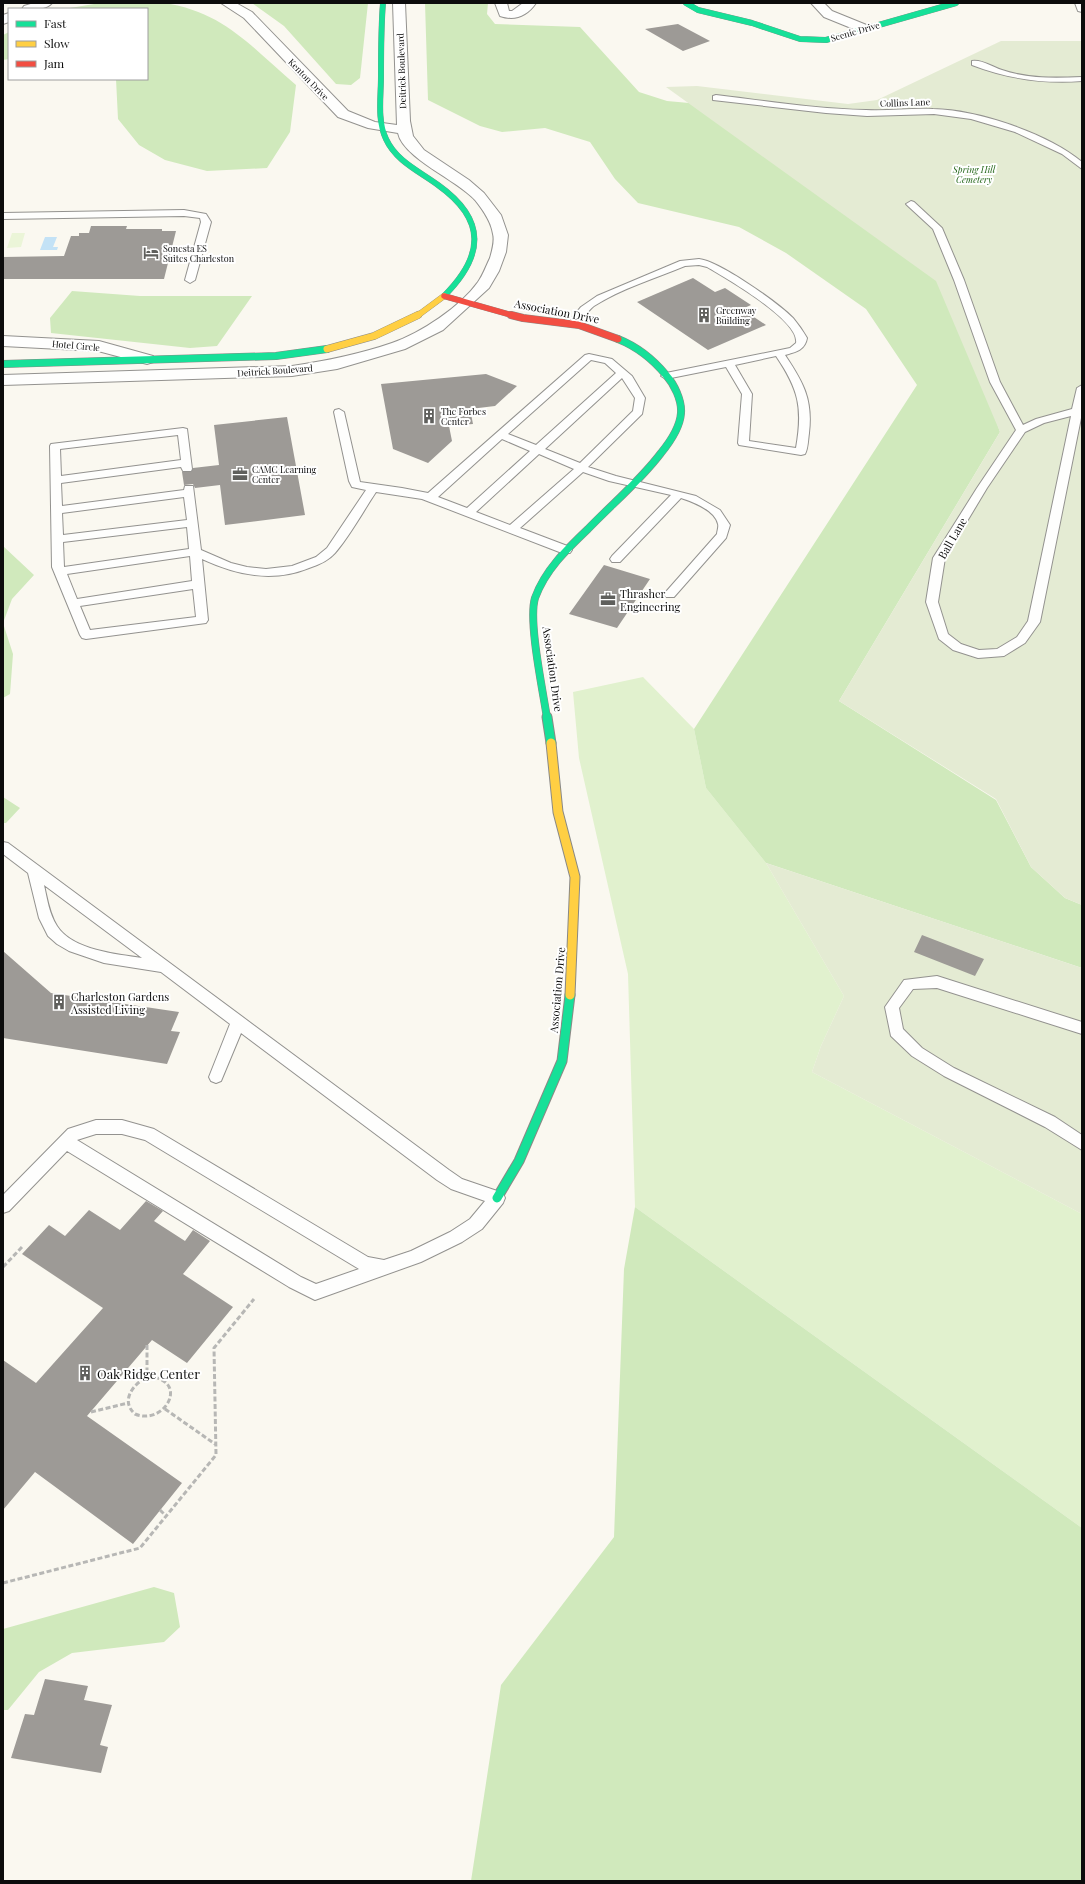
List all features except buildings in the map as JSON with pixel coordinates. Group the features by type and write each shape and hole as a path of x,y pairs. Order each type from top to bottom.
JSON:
{"street":[{"path":"31,8 46,3"},
{"name":"Kenton Drive","path":"227,3 248,15 343,114 359,122 383,129 405,130"},
{"name":"Deitrick Boulevard","path":"3,364 276,356 310,352 357,342 394,328 424,312 444,296 457,282 470,262 474,249 473,236 468,221 457,202 442,189 402,162 388,142 383,129 381,96 383,3"},
{"name":"Deitrick Boulevard","path":"3,380 292,371 337,364 399,346 438,327 467,302 484,285 499,252 501,235 494,215 479,196 464,183 419,152 406,137 403,121 399,3"},
{"path":"501,3 504,13 511,16 518,15 530,3"},
{"name":"Scenic Drive","path":"686,3 698,10 752,23 800,39 826,40 956,3"},
{"path":"817,3 819,7 828,14 865,29"},
{"path":"1081,3 1082,8"},
{"name":"Association Drive","path":"444,296 523,318 572,324 608,334 633,345 654,360 666,376 677,394 681,413 673,438 651,466 566,550 548,573 535,599 534,628 554,763 558,812 574,876 572,976 562,1061 519,1161 497,1198"},
{"name":"Hotel Circle","path":"3,341 99,346 147,359"}],"lane":[{"path":"975,63 1000,73 1029,80 1050,81 1082,79"},
{"name":"Collins Lane","path":"716,98 826,110 868,113 934,111 972,117 1018,130 1065,152 1082,166"},
{"path":"911,204 937,228 959,280 995,382 1021,430 1040,421 1077,412"},
{"path":"3,216 184,213 203,216 206,222 190,280"},
{"path":"572,324 584,309 600,298 683,263 695,261 707,264 764,299 800,331 802,338 801,344 793,350 666,376"},
{"path":"728,363 740,380 747,394 743,443 801,452 806,425 804,405 798,384 779,353"},
{"path":"430,498 589,357 608,361 628,378 640,398 638,412 581,468 512,529"},
{"path":"468,512 622,373"},
{"name":"Ball Lane","path":"1021,430 982,488 939,558 932,602 943,636 957,647 978,654 1000,653 1021,640 1034,622 1082,388"},
{"path":"339,412 354,481 356,484 373,488 402,491 430,498 566,550"},
{"path":"56,480 186,466 183,431 54,446 56,480 56,510 57,539 59,571 86,635 202,620 189,491 56,510"},
{"path":"501,435 602,476 692,499 705,505 716,513 724,525 722,535 670,594"},
{"path":"59,571 195,552 227,566 248,571 266,573 294,570 320,560 331,551 373,488"},
{"path":"616,559 678,495"},
{"path":"57,539 192,523"},
{"path":"73,603 199,584"},
{"path":"3,846 443,1175 456,1184 497,1198 476,1224 456,1237 415,1257 315,1292 295,1282 66,1142"},
{"path":"34,870 44,912 54,932 68,944 87,954 165,968"},
{"path":"1082,1028 937,982 909,984 892,1007 896,1032 917,1052 948,1072 1050,1122 1082,1143"},
{"path":"216,1077 238,1022"},
{"path":"3,1206 74,1134 96,1127 122,1127 149,1134 365,1264 384,1267"}],"path":[{"path":"3,1267 22,1247"},
{"path":"3,1582 140,1548 216,1455 214,1348 254,1299"},
{"path":"147,1346 147,1377"},
{"path":"147,1377 162,1379 168,1384 170,1391 170,1399 164,1409 152,1417 136,1415 131,1410 128,1403 128,1395 132,1387 147,1377"},
{"path":"91,1412 128,1403"},
{"path":"164,1409 215,1444"},
{"path":"160,1510 166,1516"}],"green space":[{"path":"100,3 164,3 204,14 221,23 251,45 296,85 290,132 267,168 207,171 165,160 139,145 118,119 116,80 148,80 148,8 70,8"},
{"path":"252,3 368,3 360,78 351,85 336,84 284,26"},
{"path":"425,3 488,3 487,14 495,24 580,27 639,92 667,101 823,115 949,280 1000,432 839,701 996,800 1031,867 1065,898 1082,905 1082,968 766,863 706,788 694,729 917,385 866,309 786,253 739,227 638,203 615,179 590,142 545,128 502,132 480,126 428,100"},
{"path":"8,32 8,59 3,60 3,35"},
{"name":"Spring Hill Cemetery","path":"1001,41 1082,41 1082,905 1065,898 1031,867 996,799 839,701 1000,432 936,281 666,87 697,86 848,104 877,100"},
{"path":"12,233 25,233 21,247 7,248"},
{"path":"72,291 140,296 252,296 217,346 190,348 51,333 50,318"},
{"path":"3,546 34,575 12,599 3,623"},
{"path":"3,623 13,654 10,694 3,698"},
{"path":"643,677 694,729 706,788 766,863 844,996 821,1046 812,1072 1082,1214 1082,1528 635,1207 628,974 579,758 573,692"},
{"path":"3,797 20,808 6,823 3,823"},
{"path":"766,863 1082,968 1082,1214 812,1072 821,1046 844,996"},
{"path":"635,1207 1082,1528 1082,1881 471,1881 501,1685 614,1537 624,1269"},
{"path":"154,1587 174,1593 180,1627 164,1642 72,1653 39,1672 8,1710 3,1710 3,1629"}],"water":[{"path":"45,237 57,237 53,247 58,247 57,250 40,250"}],"traffic: fast":[{"path":"383,3 380,111 385,137 389,145 399,157 452,197 465,214 474,232 475,242 472,258 458,281 444,296"},
{"path":"686,3 698,10 752,23 800,39 826,40 956,3"},
{"path":"551,743 534,628 535,599 548,573 566,550 651,466 673,438 681,413 677,394 671,381 654,361 633,345 618,339"},
{"path":"3,364 276,356 327,349"},
{"path":"497,1198 519,1161 562,1061 570,995"}],"traffic: slow":[{"path":"327,349 358,341 389,330 418,315 444,296"},
{"path":"551,743 558,812 575,877 570,995"}],"traffic: jam":[{"path":"444,296 523,318 579,325 618,339"}],"place":[{"name":"Sonesta ES Suites Charleston","path":"151,253"},
{"name":"Greenway Building","path":"704,315"},
{"name":"The Forbes Center","path":"429,416"},
{"name":"CAMC Learning Center","path":"240,474"},
{"name":"Thrasher Engineering","path":"608,599"},
{"name":"Charleston Gardens Assisted Living","path":"59,1002"},
{"name":"Oak Ridge Center","path":"85,1373"}]}
